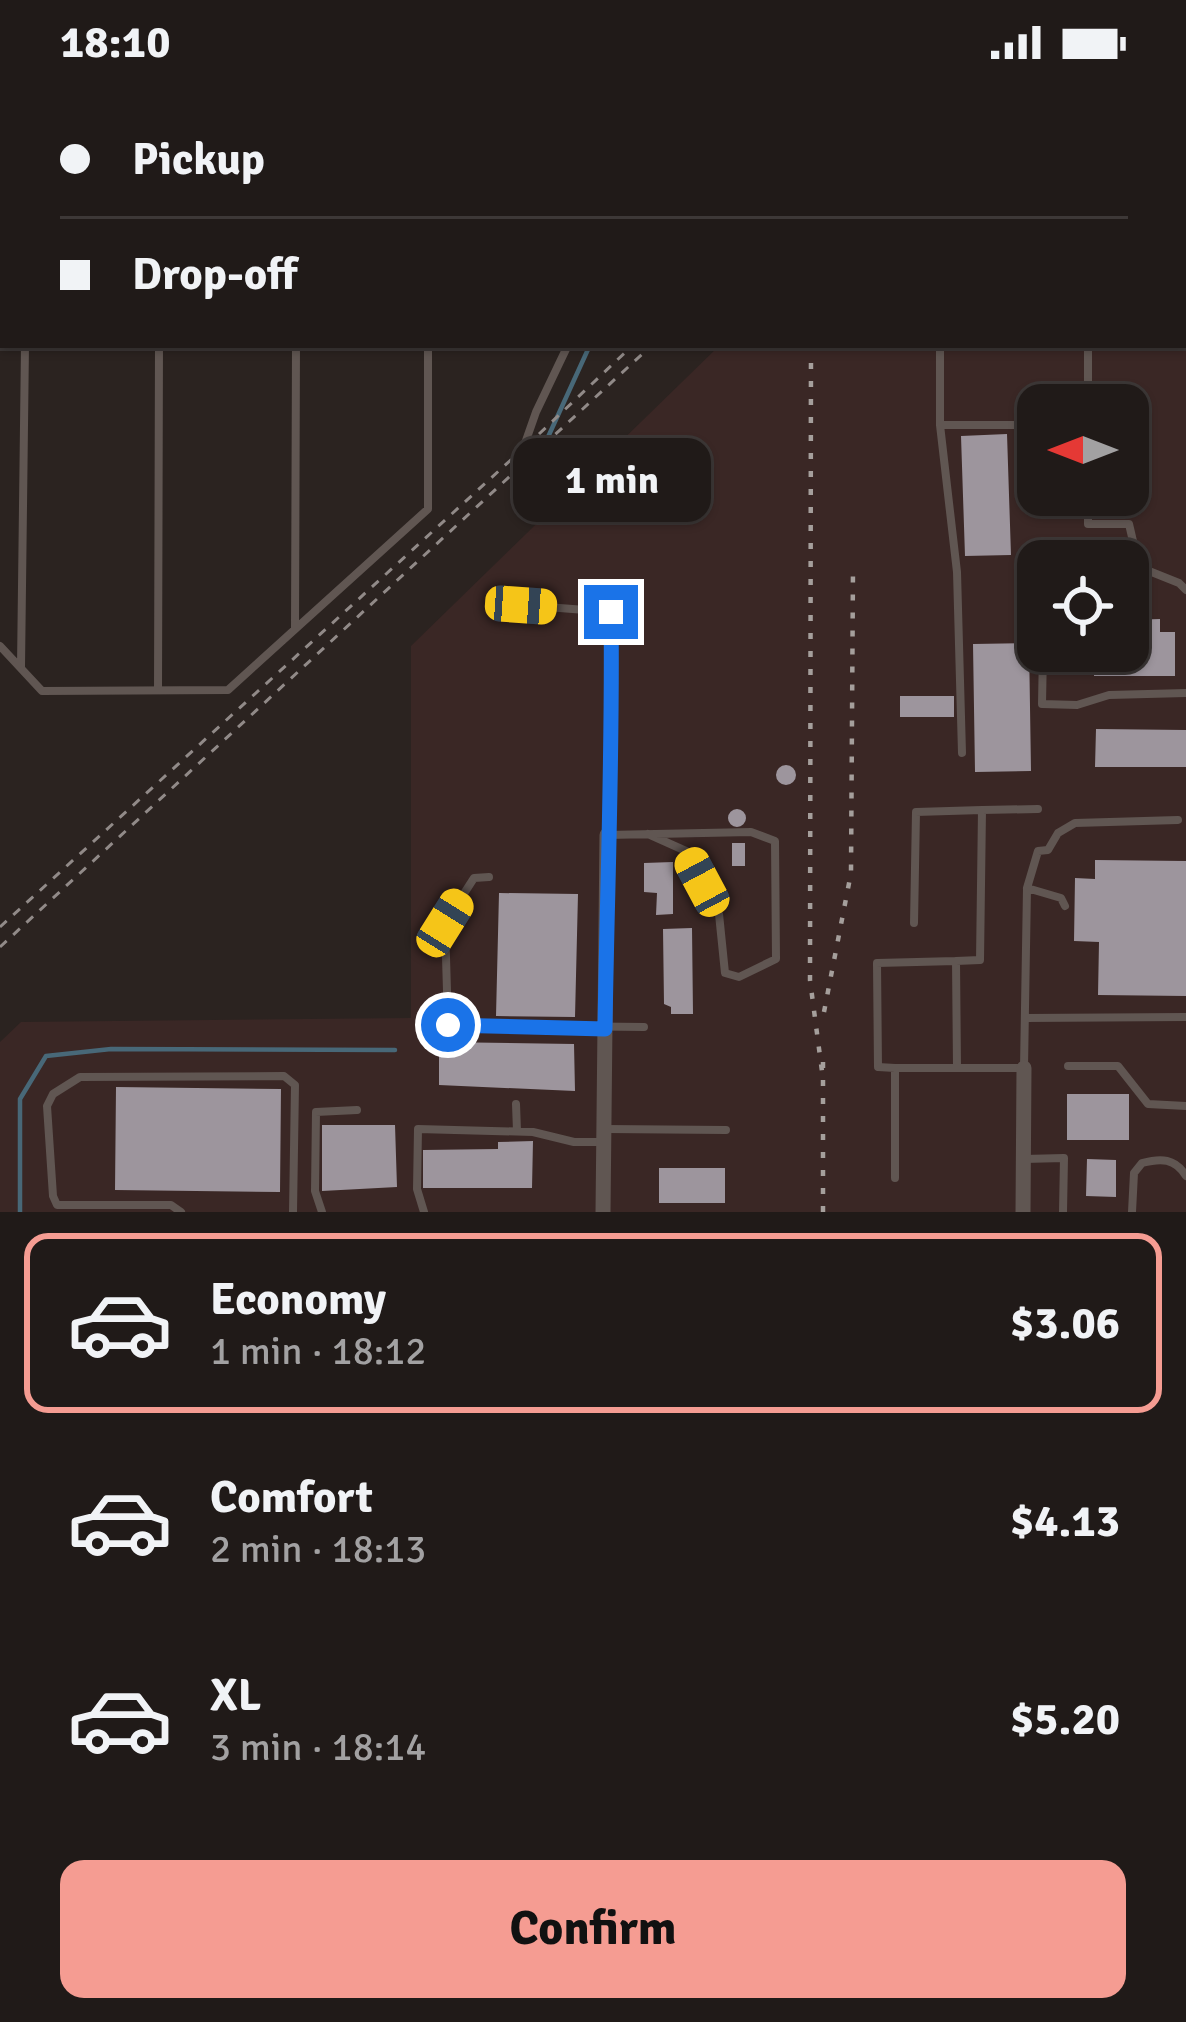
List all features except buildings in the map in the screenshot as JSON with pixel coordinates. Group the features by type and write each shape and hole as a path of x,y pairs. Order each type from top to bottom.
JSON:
{"street":[{"path":"603,1212 607,835"},
{"path":"1023,1212 1024,1068"}],"lane":[{"path":"21,668 25,348"},
{"path":"158,690 159,348"},
{"path":"295,629 296,348"},
{"path":"0,646 42,691 228,690 428,509 428,348"},
{"path":"523,449 567,348"},
{"path":"940,348 940,425 957,572 962,753"},
{"path":"1088,348 1088,384"},
{"path":"940,425 1017,425"},
{"path":"1088,516 1088,524 1129,524 1139,567 1186,590"},
{"path":"521,605 611,612 613,801 607,835 648,834 751,832 775,841 776,959 739,977 725,973 719,914 686,851 648,834"},
{"path":"1043,672 1042,704 1076,705 1108,695 1186,693"},
{"path":"914,923 916,812 1038,808"},
{"path":"982,810 980,960 877,963 878,1067 1024,1068 1027,889 1038,851 1048,850 1058,832 1075,824 1178,820"},
{"path":"489,878 473,878 445,923 448,1025 644,1027"},
{"path":"1027,889 1061,898 1065,906"},
{"path":"956,961 957,1067"},
{"path":"1025,1018 1186,1017"},
{"path":"1068,1066 1118,1066 1148,1104 1186,1106"},
{"path":"895,1068 895,1178"},
{"path":"181,1212 171,1204 57,1204 47,1106 53,1094 80,1077 284,1076 295,1085 293,1212"},
{"path":"516,1104 517,1131"},
{"path":"322,1212 315,1192 316,1112 357,1110"},
{"path":"424,1212 417,1189 418,1129 517,1131 574,1142 604,1135 726,1130"},
{"path":"1023,1159 1064,1158 1063,1212"},
{"path":"1132,1212 1134,1173 1142,1163 1166,1159 1179,1165 1186,1176"}],"path":[{"path":"0,927 630,348"},
{"path":"0,947 649,348"}],"shaded area":[{"path":"717,348 1186,348 1186,1212 0,1212 0,1042 21,1022 411,1018 411,646"}],"waterway":[{"path":"517,505 589,348"},
{"path":"20,1212 20,1099 46,1056 111,1049 395,1050"}],"railway":[{"path":"811,348 810,980 823,1079"},
{"path":"824,1012 851,873 853,568"},
{"path":"823,1062 823,1212"}],"route":[{"path":"448,1025 605,1029 607,835 613,801 611,612"}]}
